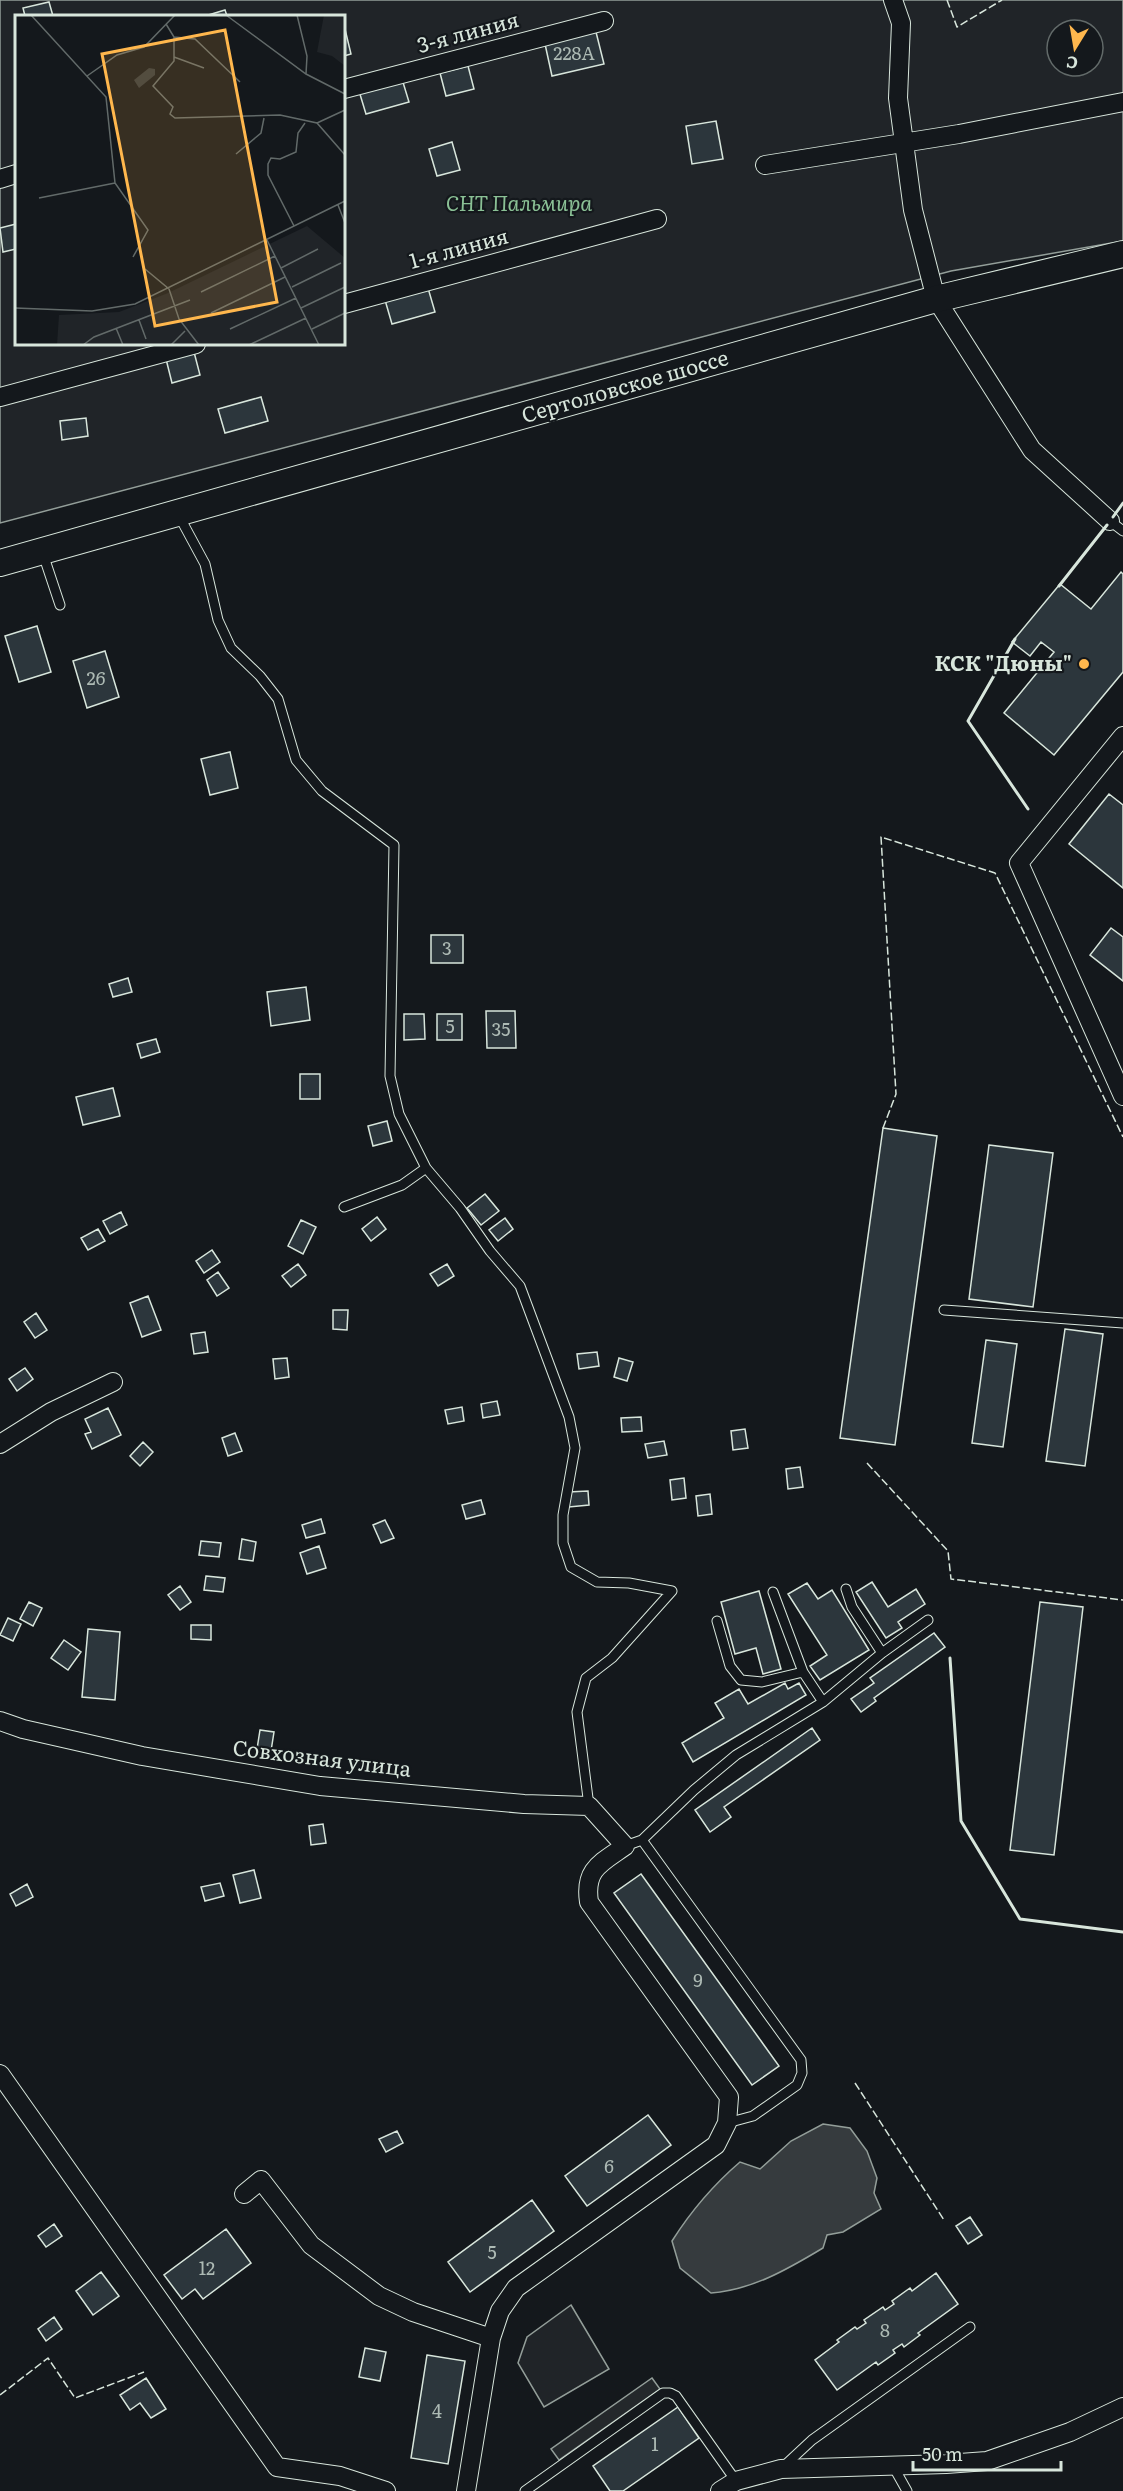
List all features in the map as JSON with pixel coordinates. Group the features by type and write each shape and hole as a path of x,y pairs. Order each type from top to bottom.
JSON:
{"main road":[{"name":"Сертоловское шоссе","path":"0,563 936,299 1123,254"}],"street":[{"path":"893,0 901,23 898,98 913,210 936,299 1032,450 1117,526"},
{"name":"3-я линия","path":"345,89 604,21"},
{"path":"765,165 959,134 1123,102"},
{"path":"0,179 15,174"},
{"name":"1-я линия","path":"345,303 657,219"},
{"path":"0,397 192,345"},
{"path":"1123,736 1018,863 1123,1096"},
{"path":"0,1443 51,1412 113,1382"},
{"name":"Совхозная улица","path":"0,1721 23,1729 142,1756 320,1786 524,1804 589,1806"},
{"path":"466,2491 491,2338 500,2312 516,2288 716,2145 727,2123 729,2097 589,1902 586,1885 594,1868 625,1846 589,1806"},
{"path":"0,2074 277,2467 340,2476 386,2491"},
{"path":"244,2194 261,2180 311,2245 379,2295 413,2312 491,2338"},
{"path":"720,2491 736,2481 781,2469 987,2461 1070,2432 1123,2407"}],"lane":[{"path":"178,514 205,564 218,620 231,648 260,675 278,699 296,760 322,791 394,845 390,1076 399,1114 426,1168 520,1286 569,1417 574,1448 563,1515 563,1543 571,1567 597,1582 629,1583 672,1591 612,1658 586,1678 577,1712 589,1806"},
{"path":"43,551 60,605"},
{"path":"344,1206 402,1185 426,1168"},
{"path":"944,1310 1123,1323"},
{"path":"846,1589 852,1606 882,1653"},
{"path":"773,1592 803,1672 823,1702"},
{"path":"625,1846 642,1840 694,1790 736,1755 823,1702 882,1653 928,1620"},
{"path":"717,1621 730,1666 741,1680 762,1682 803,1672"},
{"path":"642,1840 801,2060 802,2073 796,2085 753,2116 727,2123"},
{"path":"781,2469 812,2440 970,2327"},
{"path":"525,2491 663,2393 676,2396 736,2481"},
{"path":"893,2466 907,2491"}],"green space":[{"name":"СНТ Пальмира","path":"0,0 1123,0 1123,241 951,271 0,523"},
{"path":"571,2305 609,2369 544,2407 518,2363 527,2337"}],"shaded area":[{"path":"823,2124 850,2128 867,2151 877,2178 874,2193 881,2209 843,2232 827,2235 823,2248 769,2277 741,2288 711,2293 680,2268 672,2241 694,2209 720,2180 740,2162 760,2169 791,2141"},
{"path":"652,2378 660,2389 559,2460 551,2449"}],"building":[{"path":"49,2 53,15 25,15 23,8"},
{"path":"225,10 227,15 208,15"},
{"path":"345,29 351,54 345,56"},
{"path":"596,32 604,64 552,76 545,44"},
{"path":"468,66 474,89 446,96 440,73"},
{"path":"402,79 409,102 366,114 359,91"},
{"path":"716,121 723,159 692,164 686,126"},
{"path":"452,142 460,170 437,176 429,149"},
{"path":"15,224 15,249 3,252 0,228"},
{"path":"428,288 435,312 392,324 385,300"},
{"path":"194,352 200,375 172,383 166,359"},
{"path":"261,397 268,421 225,433 218,409"},
{"path":"86,418 88,436 62,440 60,421"},
{"name":"КСК \"Дюны\"","path":"1121,572 1123,574 1123,672 1054,755 1004,713 1054,652 1041,642 1030,656 1012,642 1060,584 1091,609"},
{"path":"37,626 51,672 19,682 5,636"},
{"path":"105,651 119,697 87,708 73,661"},
{"path":"230,752 238,788 210,795 201,759"},
{"path":"1109,794 1123,805 1123,888 1069,844"},
{"path":"1111,928 1123,937 1123,981 1090,955"},
{"path":"431,935 463,935 463,963 431,963"},
{"path":"128,978 132,992 113,997 109,984"},
{"path":"306,987 310,1020 271,1026 267,992"},
{"path":"486,1011 515,1011 516,1048 487,1048"},
{"path":"404,1014 424,1014 425,1039 404,1040"},
{"path":"437,1014 462,1014 462,1040 437,1040"},
{"path":"156,1039 160,1052 141,1058 137,1044"},
{"path":"300,1074 320,1074 320,1099 300,1099"},
{"path":"113,1088 120,1116 83,1125 76,1097"},
{"path":"387,1121 392,1141 373,1146 368,1126"},
{"path":"883,1128 937,1136 895,1445 840,1438"},
{"path":"989,1145 1053,1153 1033,1307 969,1299"},
{"path":"485,1194 499,1211 481,1225 467,1208"},
{"path":"121,1212 127,1225 110,1234 103,1221"},
{"path":"377,1217 386,1229 371,1241 362,1229"},
{"path":"505,1218 513,1229 498,1241 489,1230"},
{"path":"301,1220 316,1227 303,1254 288,1246"},
{"path":"98,1229 105,1241 88,1250 81,1238"},
{"path":"212,1250 220,1262 204,1273 196,1261"},
{"path":"298,1264 306,1275 291,1287 282,1276"},
{"path":"447,1264 454,1276 438,1286 430,1274"},
{"path":"218,1272 229,1288 217,1296 207,1280"},
{"path":"148,1296 161,1330 142,1337 130,1303"},
{"path":"333,1310 348,1310 347,1330 333,1329"},
{"path":"36,1313 47,1330 35,1338 24,1322"},
{"path":"1065,1329 1103,1334 1085,1466 1046,1461"},
{"path":"205,1332 208,1352 194,1354 191,1334"},
{"path":"986,1340 1017,1344 1003,1447 972,1443"},
{"path":"597,1352 599,1366 579,1369 577,1354"},
{"path":"287,1358 289,1377 275,1379 273,1359"},
{"path":"619,1358 633,1362 627,1381 614,1377"},
{"path":"25,1368 33,1379 17,1391 9,1379"},
{"path":"497,1401 500,1415 483,1418 481,1404"},
{"path":"462,1407 464,1421 448,1424 445,1410"},
{"path":"108,1408 121,1435 92,1449 85,1434 91,1432 85,1419"},
{"path":"641,1417 642,1431 622,1432 621,1418"},
{"path":"745,1429 748,1448 733,1450 731,1431"},
{"path":"235,1433 242,1451 228,1456 222,1438"},
{"path":"664,1441 667,1455 648,1458 645,1444"},
{"path":"143,1442 153,1452 140,1466 130,1456"},
{"path":"800,1467 803,1487 788,1489 786,1469"},
{"path":"684,1478 686,1498 672,1500 670,1480"},
{"path":"588,1491 589,1505 569,1507 568,1492"},
{"path":"710,1494 712,1514 698,1516 696,1496"},
{"path":"481,1500 485,1514 466,1519 462,1505"},
{"path":"321,1519 325,1533 306,1538 302,1525"},
{"path":"385,1520 394,1538 381,1543 373,1525"},
{"path":"242,1539 256,1542 253,1561 239,1559"},
{"path":"201,1541 221,1543 219,1557 199,1555"},
{"path":"319,1546 326,1568 307,1574 300,1553"},
{"path":"206,1576 225,1578 223,1592 204,1590"},
{"path":"872,1582 888,1607 916,1589 925,1604 898,1622 902,1628 886,1638 856,1592"},
{"path":"807,1583 818,1599 832,1590 869,1650 820,1680 810,1666 827,1655 788,1594"},
{"path":"180,1586 191,1602 180,1610 168,1595"},
{"path":"759,1591 781,1669 763,1674 756,1648 735,1654 721,1602"},
{"path":"29,1602 42,1608 33,1626 20,1619"},
{"path":"1040,1602 1083,1607 1054,1855 1010,1850"},
{"path":"8,1618 21,1624 13,1641 0,1635"},
{"path":"191,1625 211,1625 211,1640 191,1639"},
{"path":"88,1629 120,1632 115,1700 82,1697"},
{"path":"934,1633 945,1647 874,1698 876,1701 861,1712 851,1699 874,1683 870,1678"},
{"path":"64,1640 81,1652 68,1670 51,1658"},
{"path":"785,1683 788,1689 799,1683 806,1695 693,1762 682,1743 724,1718 715,1703 739,1689 748,1704"},
{"path":"812,1728 820,1740 724,1807 731,1817 710,1832 695,1810"},
{"path":"260,1730 274,1732 271,1751 257,1749"},
{"path":"323,1824 326,1843 311,1845 309,1826"},
{"path":"254,1870 261,1898 240,1903 233,1875"},
{"path":"641,1874 779,2066 752,2085 614,1893"},
{"path":"220,1883 224,1896 205,1901 201,1887"},
{"path":"27,1884 33,1897 16,1906 10,1894"},
{"path":"648,2115 671,2145 587,2206 565,2176"},
{"path":"397,2131 403,2143 386,2152 379,2139"},
{"path":"532,2200 554,2231 470,2292 448,2262"},
{"path":"970,2217 982,2235 968,2244 956,2226"},
{"path":"54,2224 62,2236 46,2247 38,2236"},
{"path":"226,2229 251,2263 203,2299 195,2289 182,2299 164,2275"},
{"path":"101,2272 119,2296 93,2315 76,2291"},
{"path":"936,2273 958,2304 918,2333 920,2335 904,2347 902,2344 893,2350 895,2353 878,2365 876,2362 837,2390 815,2360 839,2342 837,2340 855,2327 857,2329 866,2323 864,2320 883,2307 885,2310 894,2304 892,2301 910,2288 912,2291"},
{"path":"54,2317 62,2329 46,2341 38,2329"},
{"path":"365,2348 386,2352 380,2381 359,2377"},
{"path":"427,2355 465,2361 448,2464 411,2458"},
{"path":"146,2378 166,2409 151,2418 140,2403 130,2410 120,2395"},
{"path":"678,2407 699,2438 623,2491 610,2491 593,2466"}],"fence":[{"path":"947,0 957,27 1002,0"},
{"path":"883,1128 896,1094 881,837 995,873 1123,1137"},
{"path":"867,1463 948,1551 951,1579 1123,1600"},
{"path":"855,2083 944,2220"},
{"path":"0,2395 48,2358 75,2398 144,2372"}],"wall":[{"path":"1113,517 1123,503"},
{"path":"1059,586 1107,525"},
{"path":"1015,639 968,721 1028,809"},
{"path":"950,1658 961,1821 1020,1919 1123,1932"}],"place":[{"name":"КСК \"Дюны\"","path":"1084,664"}]}
